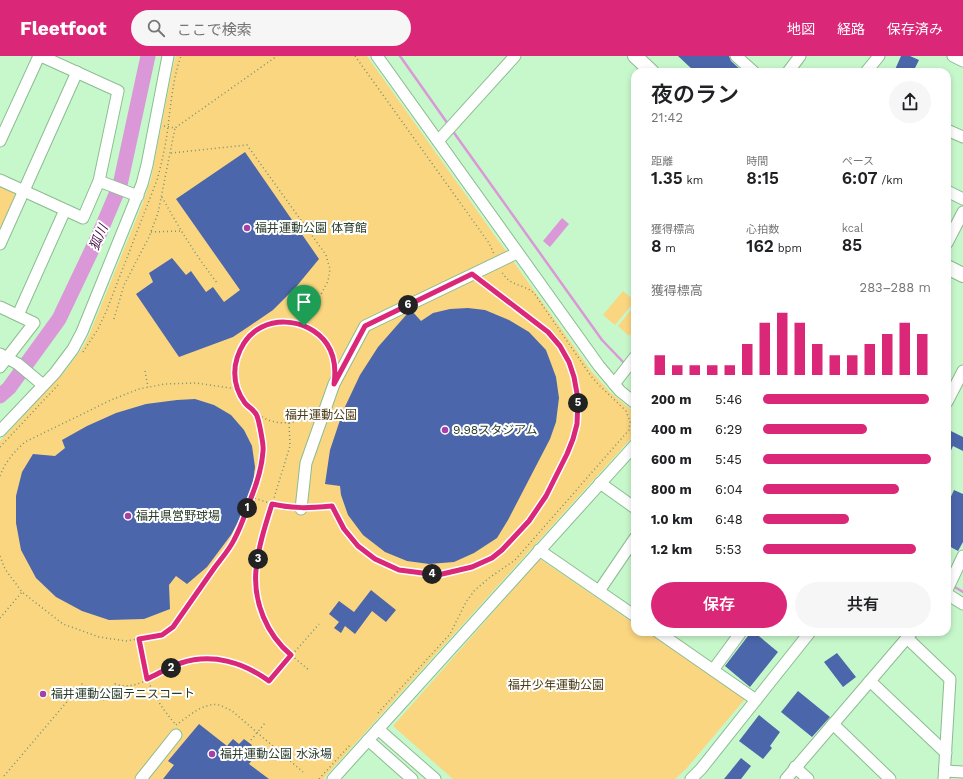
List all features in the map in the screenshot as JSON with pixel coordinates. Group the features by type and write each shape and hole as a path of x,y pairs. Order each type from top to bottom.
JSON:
{"main road":[{"path":"635,56 648,68"},
{"path":"951,269 963,275"}],"street":[{"path":"0,141 40,56 118,91 103,183 83,218 0,180"},
{"path":"0,431 40,383 64,362 87,323 134,195 142,184 168,56"},
{"path":"377,56 599,366 614,384 631,399"},
{"path":"438,141 516,56"},
{"path":"736,56 750,68"},
{"path":"791,68 800,56"},
{"path":"869,68 879,56"},
{"path":"953,56 963,61"},
{"path":"0,244 77,72"},
{"path":"951,132 963,137"},
{"path":"103,183 134,195"},
{"path":"951,193 963,199"},
{"path":"18,315 65,210"},
{"path":"951,235 963,212"},
{"path":"301,509 306,463 334,384 365,326 517,253"},
{"path":"0,307 34,323 4,355 0,367"},
{"path":"4,355 18,364 40,383"},
{"path":"614,384 631,364"},
{"path":"951,394 963,371"},
{"path":"333,779 631,449"},
{"path":"600,483 631,505"},
{"path":"539,550 631,613"},
{"path":"599,591 631,552"},
{"path":"951,582 963,556"},
{"path":"951,591 963,604"},
{"path":"664,636 756,700"},
{"path":"713,670 738,636"},
{"path":"691,779 701,769 807,636"},
{"path":"786,779 909,636"},
{"path":"911,636 950,679 945,775 963,772"},
{"path":"870,681 946,753"},
{"path":"833,724 890,779"},
{"path":"378,729 435,779"},
{"path":"140,779 176,730"},
{"path":"368,740 412,779"},
{"path":"795,767 808,779"}],"path":[{"path":"155,125 175,128 277,56"},
{"path":"355,56 489,244 504,275 509,281 528,288 534,293 591,376 626,411 630,420 629,430 515,560 482,583 474,591 466,602 450,634 378,713"},
{"path":"114,319 124,286 151,232 158,213 175,128"},
{"path":"171,153 247,145 326,255 330,269 328,281 304,326"},
{"path":"162,197 180,231 198,259 218,284"},
{"path":"151,232 180,231"},
{"path":"251,497 289,508 301,509 332,506 344,529 358,546 375,559 399,570 438,575 472,567 492,558 502,550 529,521 546,496 573,439 578,414 578,399 574,377 569,362 560,346 548,332 472,274"},
{"path":"314,413 305,419 289,423 272,422 257,415 245,403 237,389 234,372 237,356 245,342 257,330 272,323 288,322 304,326 316,333 326,343 333,356 334,363"},
{"path":"145,371 148,387"},
{"path":"0,476 3,467 13,453 25,442 111,400 139,389 165,384 196,383 237,389"},
{"path":"0,557 5,569 22,592 63,624 99,637 126,641 162,635 173,627 233,541 258,479 264,450 257,415"},
{"path":"289,423 290,446 261,540 256,571 258,600 266,624 285,650 310,671"},
{"path":"0,618 22,592"},
{"path":"4,776 82,684 102,701 115,684 123,687 134,685 181,663 204,659 220,659 239,664 257,672 269,681 319,624"},
{"path":"139,639 147,679 176,730 200,708 217,705 230,710 303,772"},
{"path":"251,740 265,723"},
{"path":"319,779 350,745"}],"green space":[{"name":"福井運動公園","path":"176,56 367,56 592,372 610,392 631,410 631,438 323,779 0,779 0,441 66,370 83,347 90,333 142,205 151,179"},
{"path":"0,184 19,193 0,232"},
{"path":"623,291 631,298 631,306 615,325 603,315"},
{"path":"631,310 631,334 629,336 618,326"},
{"name":"福井少年運動公園","path":"540,559 631,621 631,636 653,636 745,699 686,769 675,779 453,779 393,726"}],"shaded area":[{"path":"562,218 569,224 550,247 543,241"}],"building":[{"path":"678,56 729,56 731,61 739,68 691,68"},
{"path":"901,56 910,56 919,60 915,68 896,68"},
{"name":"福井運動公園 体育館","path":"245,152 319,259 296,287 273,310 233,337 179,357 136,294 153,282 149,273 172,258 186,275 191,271 206,292 213,287 224,302 240,290 176,199"},
{"name":"9.98スタジアム","path":"468,308 485,310 509,320 529,332 546,350 556,377 559,398 556,422 550,439 508,520 497,538 474,553 454,562 429,564 407,561 385,552 363,535 348,515 341,495 340,486 325,484 330,450 343,411 360,375 378,347 407,314 412,311 421,321 433,313 450,309"},
{"name":"福井県営野球場","path":"195,399 214,405 231,415 244,430 252,446 255,467 253,483 245,509 231,535 207,567 187,584 176,576 169,585 170,609 144,619 109,620 82,611 56,597 36,578 21,550 16,523 16,496 22,472 33,454 55,456 65,448 62,440 87,426 116,413 146,404"},
{"path":"951,431 963,437 963,451 953,446 951,450"},
{"path":"954,490 963,494 963,542 958,551 951,547 951,496"},
{"path":"371,590 396,610 386,622 372,611 355,634 345,626 341,633 334,628 339,622 329,614 339,601 354,612"},
{"path":"748,636 759,636 778,652 750,687 725,666"},
{"path":"837,653 856,677 843,687 824,662"},
{"path":"798,691 830,717 812,737 781,712"},
{"path":"759,715 780,732 770,746 772,748 763,759 739,741"},
{"name":"福井運動公園 水泳場","path":"199,724 227,746 233,739 239,744 244,739 252,745 247,751 254,757 249,764 269,779 163,779 174,765 168,761"},
{"path":"741,758 751,766 741,779 724,779"}],"waterway":[{"name":"狐川","path":"0,396 9,388 59,319 98,237 120,185 148,56"},
{"path":"400,56 448,124"},
{"path":"452,130 602,340 626,365"},
{"path":"953,586 963,592"}],"place":[{"name":"福井運動公園 体育館","path":"247,228"},
{"name":"9.98スタジアム","path":"445,430"},
{"name":"福井県営野球場","path":"128,516"},
{"name":"福井運動公園テニスコート","path":"43,694"},
{"name":"福井運動公園 水泳場","path":"212,754"}],"route":[{"path":"472,274 548,332 560,346 569,362 574,377 578,399 578,414 573,439 567,454 546,496 529,521 502,550 492,558 472,567 438,575 399,570 375,559 358,546 344,529 332,506 301,509 272,504 261,540 256,571 258,600 266,624 285,650 291,655 269,681 257,672 239,664 220,659 204,659 181,663 147,679 143,666 139,639 162,635 173,627 233,541 258,479 264,450 257,415 245,403 237,389 234,372 237,356 245,342 257,330 272,323 288,322 304,326 316,333 326,343 333,356 336,370 334,384 365,326 472,274"}]}
